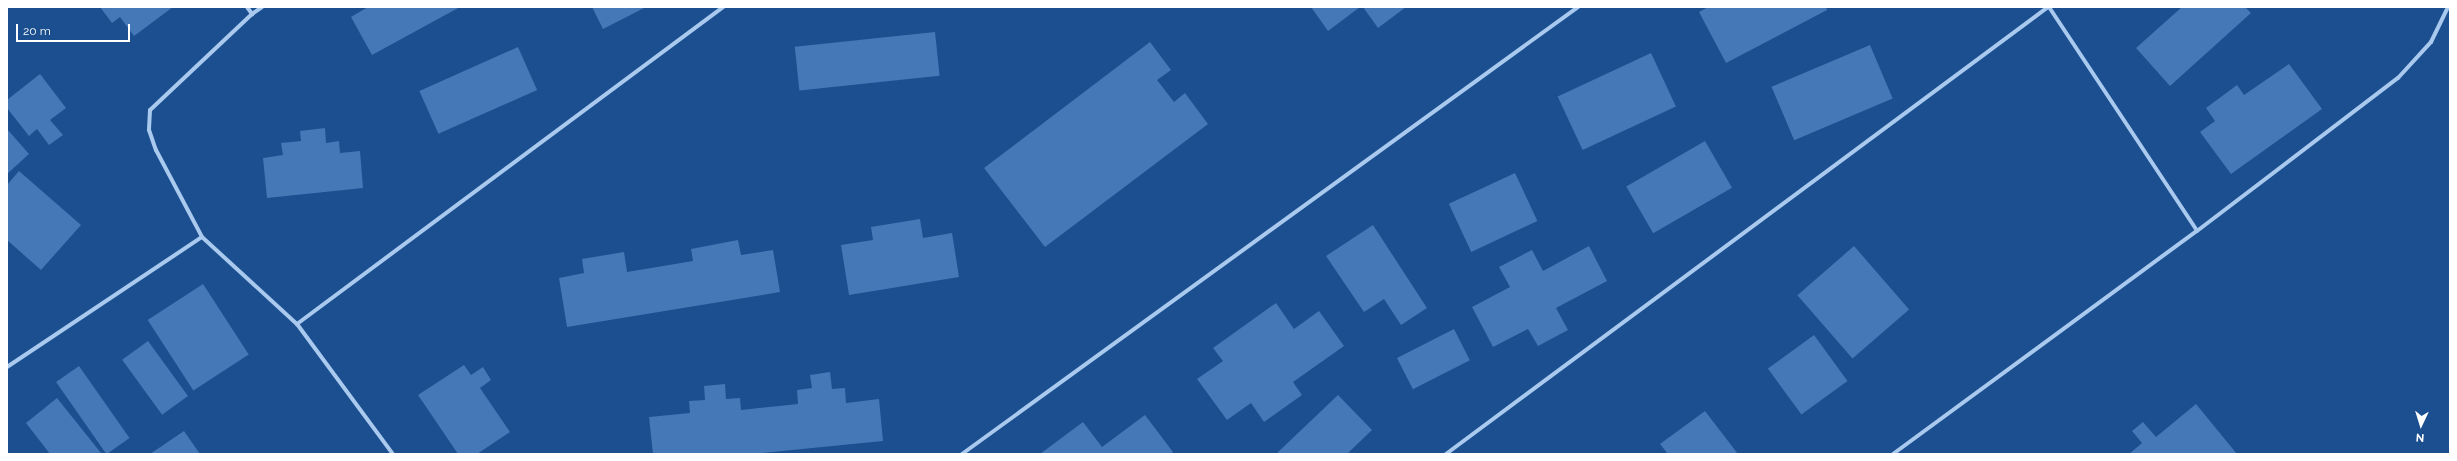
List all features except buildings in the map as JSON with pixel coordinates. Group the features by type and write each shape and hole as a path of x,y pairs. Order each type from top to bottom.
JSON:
{"street":[{"path":"247,7 252,14"},
{"path":"262,7 252,14 150,110 149,130 156,150 202,237 297,324 393,454"},
{"path":"297,324 723,7"},
{"path":"962,454 1578,7"},
{"path":"1446,454 2048,7 2197,232"},
{"path":"1893,454 2197,232 2398,78 2431,42 2448,7"},
{"path":"7,367 202,237"}]}
